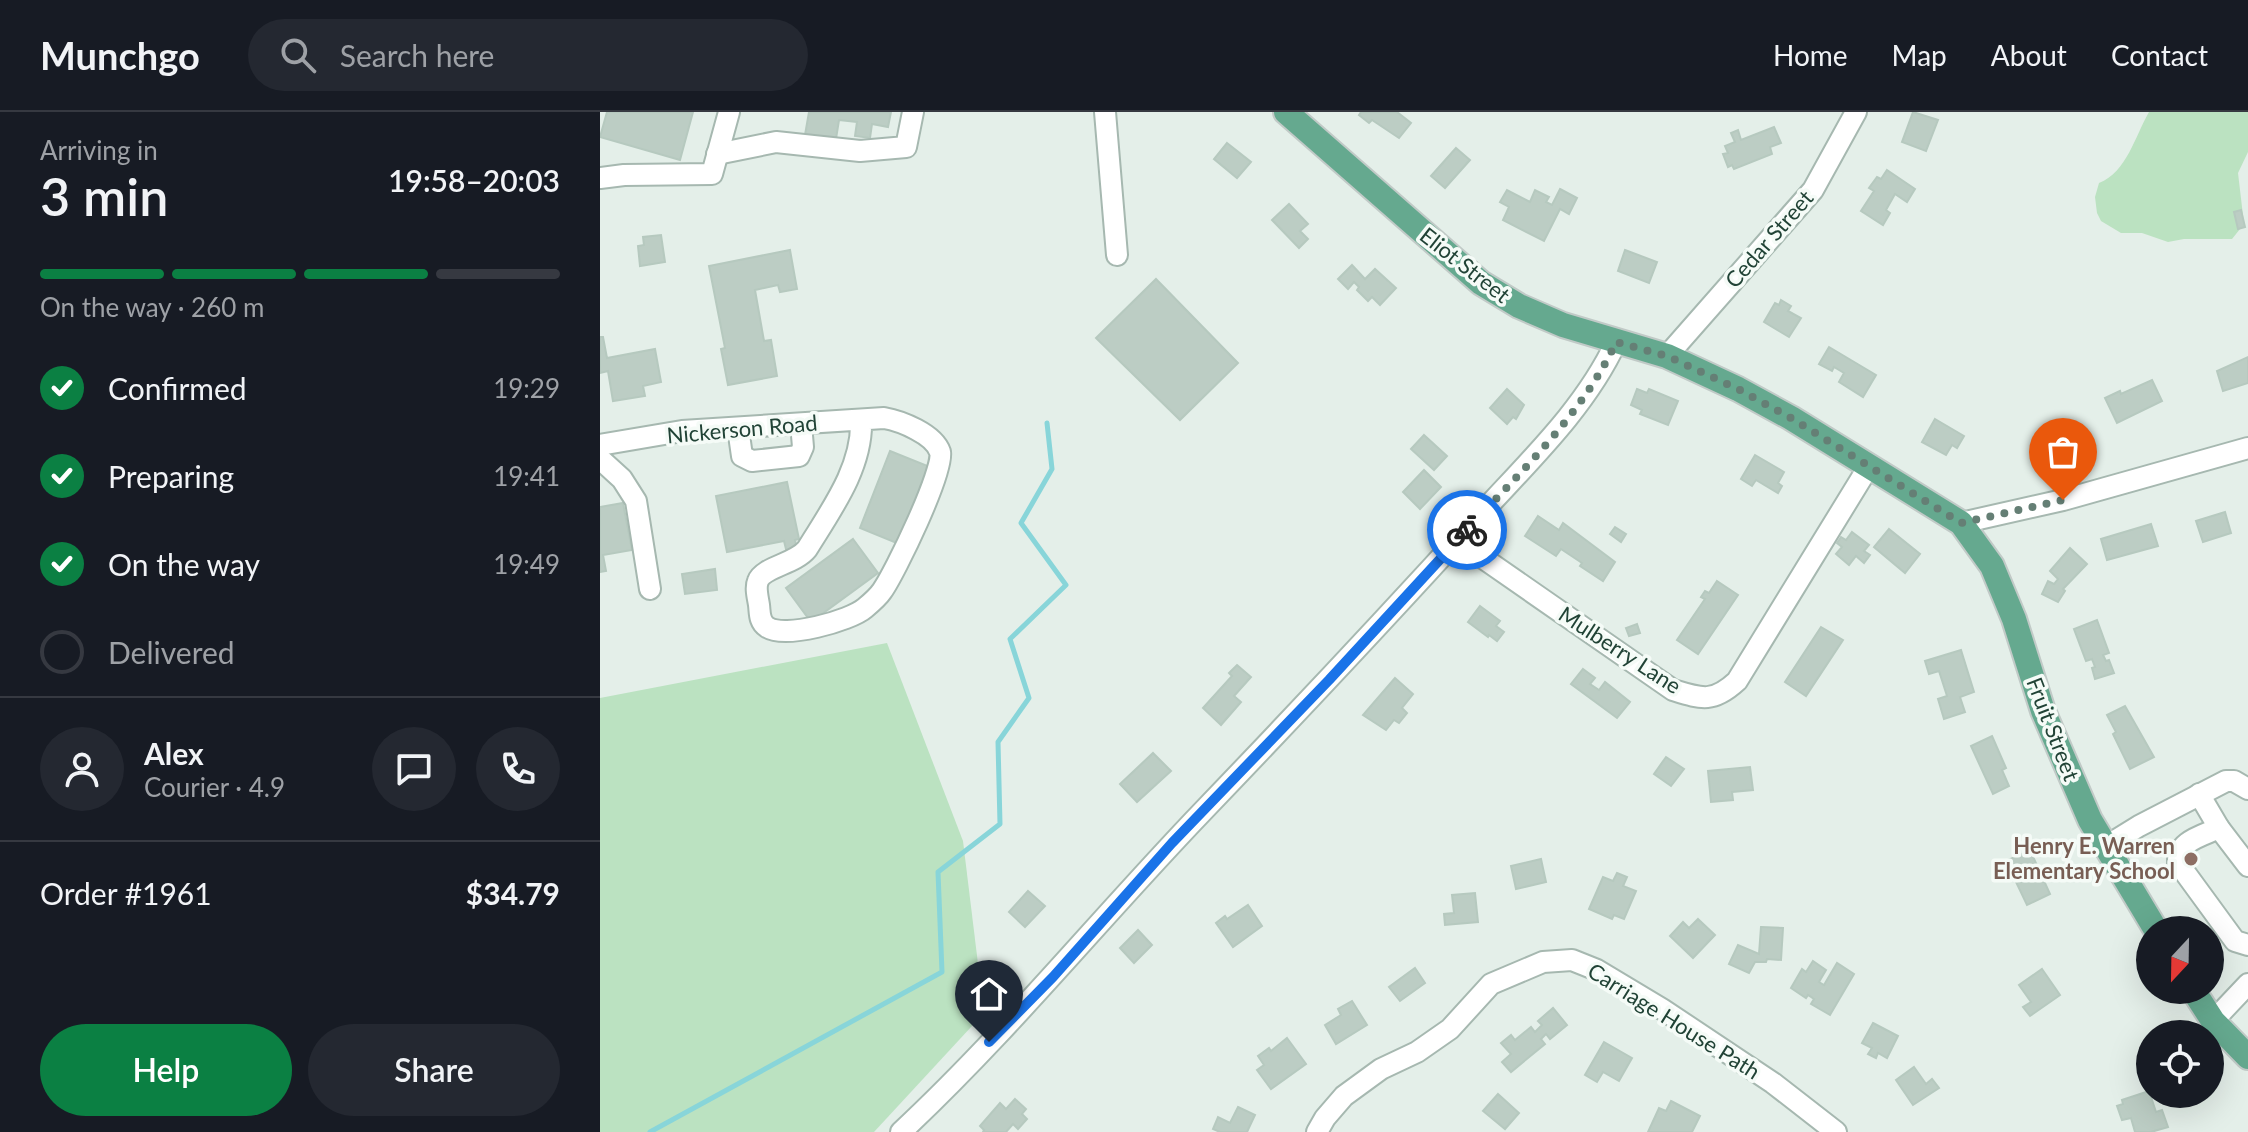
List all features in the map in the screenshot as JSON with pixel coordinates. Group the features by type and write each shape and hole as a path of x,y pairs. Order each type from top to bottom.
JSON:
{"main road":[{"name":"Eliot Street","path":"1286,112 1481,283 1519,306 1563,325 1667,356 1791,418 1961,523"},
{"name":"Fruit Street","path":"1961,523 1992,566 2014,619 2043,711 2090,820 2147,916"},
{"path":"2224,1032 2248,1057"}],"street":[{"path":"600,178 712,174 729,112"},
{"path":"717,154 776,142 860,151 906,147 913,112"},
{"path":"1105,112 1117,255"},
{"name":"Cedar Street","path":"1667,356 1813,190 1856,112"},
{"path":"901,1132 1053,977 1172,843 1329,680 1549,439 1602,373 1616,342"},
{"name":"Nickerson Road","path":"600,445 682,431 884,418 925,435 935,443 941,456 936,474 905,550 882,591 862,611 840,620 783,631 767,628 760,617 759,579 798,559 807,549 856,459 862,437 861,420"},
{"path":"738,428 742,456 752,461 799,456 803,447 801,424"},
{"path":"1961,523 2063,500 2248,448"},
{"path":"600,459 622,479 636,501 650,589"},
{"name":"Mulberry Lane","path":"1457,540 1673,690 1704,700 1725,693 1737,681 1869,466"},
{"path":"2105,847 2226,781 2234,781 2248,789"},
{"path":"2199,794 2219,828 2248,866"},
{"path":"2219,828 2183,845 2178,863 2235,941 2248,945"},
{"name":"Carriage House Path","path":"1317,1132 1344,1096 1381,1069 1417,1052 1450,1029 1491,984 1543,962 1572,960 1597,970 1662,1009 1773,1083 1836,1132"},
{"path":"2214,1020 2248,984"}],"green space":[{"path":"2149,112 2248,112 2248,152 2238,173 2244,224 2232,239 2168,242 2142,233 2121,233 2101,221 2095,197 2099,183 2117,171"},
{"path":"887,643 963,841 984,1013 874,1132 600,1132 600,698"}],"building":[{"path":"607,112 693,112 680,160 600,137"},
{"path":"809,112 891,112 888,127 872,124 870,138 855,136 857,122 839,120 836,139 805,135"},
{"path":"1361,112 1397,112 1411,123 1399,138 1372,120 1369,123 1359,115"},
{"path":"1913,112 1938,120 1926,151 1902,142"},
{"path":"1774,127 1781,143 1770,147 1772,154 1734,169 1732,165 1728,167 1723,154 1728,153 1725,146 1735,142 1731,133 1738,130 1741,140"},
{"path":"1227,143 1251,162 1237,178 1214,159"},
{"path":"1456,148 1470,160 1445,188 1431,176"},
{"path":"1887,170 1915,189 1907,202 1895,194 1886,210 1890,213 1883,225 1861,211 1874,191 1869,188"},
{"path":"1560,189 1577,198 1569,214 1560,209 1544,241 1503,220 1509,207 1500,202 1507,190 1530,202 1535,190 1549,197 1546,202 1552,205"},
{"path":"1289,204 1308,224 1300,231 1308,239 1299,248 1272,220"},
{"path":"2241,210 2245,227 2238,229 2234,212"},
{"path":"661,235 665,262 640,266 638,246 644,245 643,237"},
{"path":"790,250 797,289 780,292 778,285 755,290 764,341 771,340 777,376 728,385 721,349 725,348 709,266"},
{"path":"1625,250 1657,262 1649,283 1618,271"},
{"path":"1352,265 1365,279 1375,269 1396,288 1380,305 1372,297 1368,301 1354,282 1348,289 1338,279"},
{"path":"1156,279 1238,363 1180,420 1096,338"},
{"path":"1781,300 1791,306 1788,311 1801,318 1789,337 1764,322 1775,303 1779,305"},
{"path":"600,337 603,337 607,358 655,349 661,382 643,386 645,396 613,401 608,371 600,373"},
{"path":"1829,347 1876,375 1863,397 1839,382 1844,373 1819,364"},
{"path":"2248,357 2248,383 2223,391 2217,371"},
{"path":"2152,380 2162,401 2117,423 2105,398"},
{"path":"1507,389 1524,405 1516,419 1513,417 1507,424 1490,408"},
{"path":"1637,389 1647,393 1649,389 1678,401 1668,425 1640,414 1642,410 1631,405"},
{"path":"1935,419 1964,436 1957,448 1952,445 1946,455 1922,442"},
{"path":"1424,435 1447,456 1434,470 1411,449"},
{"path":"890,451 930,467 899,544 860,528"},
{"path":"1755,455 1784,472 1778,483 1782,486 1778,493 1756,480 1752,486 1741,479"},
{"path":"1424,470 1441,487 1420,509 1403,492"},
{"path":"787,482 799,539 795,540 797,551 787,553 784,541 727,552 716,496"},
{"path":"623,503 632,550 603,555 606,571 600,572 600,507"},
{"path":"2225,512 2231,533 2203,542 2196,521"},
{"path":"1538,516 1559,530 1563,523 1615,562 1603,581 1561,549 1556,556 1525,536"},
{"path":"2151,524 2158,546 2107,560 2101,539"},
{"path":"1615,527 1626,534 1621,542 1610,534"},
{"path":"1889,529 1920,554 1905,573 1874,547"},
{"path":"1852,532 1869,545 1864,551 1870,555 1864,563 1856,556 1849,565 1836,554 1842,547 1837,543 1841,537 1846,540"},
{"path":"853,539 878,573 811,622 786,588"},
{"path":"2070,548 2087,564 2063,589 2065,591 2058,602 2042,594 2048,581 2054,584 2058,579 2050,571"},
{"path":"715,569 717,590 685,594 682,574"},
{"path":"1717,581 1738,595 1698,654 1677,640 1705,599 1701,597 1705,591 1709,593"},
{"path":"1480,606 1500,621 1496,626 1504,632 1497,641 1468,622"},
{"path":"2097,620 2109,653 2103,655 2106,661 2109,660 2114,673 2095,679 2092,659 2086,661 2074,629"},
{"path":"1637,624 1640,633 1629,636 1626,628"},
{"path":"1821,627 1843,640 1806,696 1785,682"},
{"path":"1961,650 1974,692 1960,697 1965,712 1944,719 1938,699 1947,696 1939,671 1929,674 1925,661"},
{"path":"1237,665 1251,677 1234,696 1241,702 1221,725 1203,708 1232,676 1229,673"},
{"path":"1583,669 1595,678 1590,684 1599,690 1605,682 1630,702 1617,718 1571,684"},
{"path":"1395,678 1413,694 1402,708 1407,713 1399,723 1394,720 1386,730 1363,715"},
{"path":"2125,706 2154,757 2130,769 2107,715"},
{"path":"1992,736 2006,768 2002,770 2009,786 1993,794 1971,746"},
{"path":"1153,753 1171,771 1137,802 1120,784"},
{"path":"1666,757 1684,769 1671,786 1654,774"},
{"path":"1750,767 1753,790 1732,792 1733,800 1711,802 1708,771"},
{"path":"2030,850 2050,894 2027,905 2006,861"},
{"path":"1541,859 1546,882 1516,889 1511,866"},
{"path":"1617,873 1627,877 1623,886 1636,891 1624,919 1614,915 1612,919 1589,909 1603,877 1613,881"},
{"path":"1028,891 1045,906 1025,927 1009,912"},
{"path":"1475,893 1478,922 1445,925 1444,914 1454,913 1452,895"},
{"path":"1248,905 1262,926 1233,947 1216,923"},
{"path":"1698,919 1715,935 1693,958 1670,936 1683,922 1689,928"},
{"path":"1761,927 1783,928 1781,960 1755,962 1749,973 1729,964 1738,945 1759,954"},
{"path":"1138,930 1152,945 1134,963 1120,948"},
{"path":"1813,961 1826,970 1819,982 1824,985 1837,963 1854,974 1830,1015 1811,1004 1814,999 1808,995 1806,998 1791,988 1802,969 1806,972"},
{"path":"1415,968 1425,983 1400,1001 1389,987"},
{"path":"2042,969 2060,995 2030,1016 2023,1007 2031,1002 2019,985"},
{"path":"1352,1001 1367,1025 1336,1044 1325,1025 1341,1015 1338,1009"},
{"path":"1553,1008 1567,1025 1550,1039 1546,1034 1541,1039 1545,1044 1511,1072 1502,1062 1511,1054 1501,1043 1511,1035 1515,1040 1531,1027 1535,1032 1542,1025 1538,1021"},
{"path":"1873,1023 1898,1036 1887,1058 1878,1053 1876,1058 1868,1054 1872,1048 1862,1043"},
{"path":"1287,1038 1306,1064 1271,1089 1257,1070 1264,1065 1258,1056 1269,1048 1271,1051"},
{"path":"1604,1042 1632,1058 1619,1081 1603,1072 1597,1082 1585,1075"},
{"path":"1914,1067 1926,1084 1932,1079 1939,1088 1913,1105 1896,1080"},
{"path":"1498,1094 1519,1113 1505,1129 1483,1111"},
{"path":"2136,1095 2136,1108 2155,1108 2156,1112 2162,1110 2168,1127 2135,1132 2131,1118 2122,1120 2117,1106 2123,1104 2122,1100"},
{"path":"1015,1099 1026,1109 1022,1114 1027,1119 1018,1129 1013,1124 1006,1132 983,1132 980,1126 1000,1103 1006,1109"},
{"path":"1671,1101 1700,1116 1692,1132 1648,1132 1659,1108 1666,1111"},
{"path":"1238,1107 1255,1115 1247,1132 1213,1129 1218,1117 1230,1123"}],"waterway":[{"path":"650,1132 942,972 938,872 1000,824 998,742 1029,698 1010,639 1066,585 1021,523 1052,469 1047,423"}],"way so far":[{"path":"1467,530 1549,439 1602,373 1616,342 1667,356 1738,389 1791,418 1961,523 2063,500"}],"place":[{"name":"Henry E. Warren Elementary School","path":"2191,859"}],"route":[{"path":"989,1042 1053,977 1172,843 1329,680 1467,530"}]}
